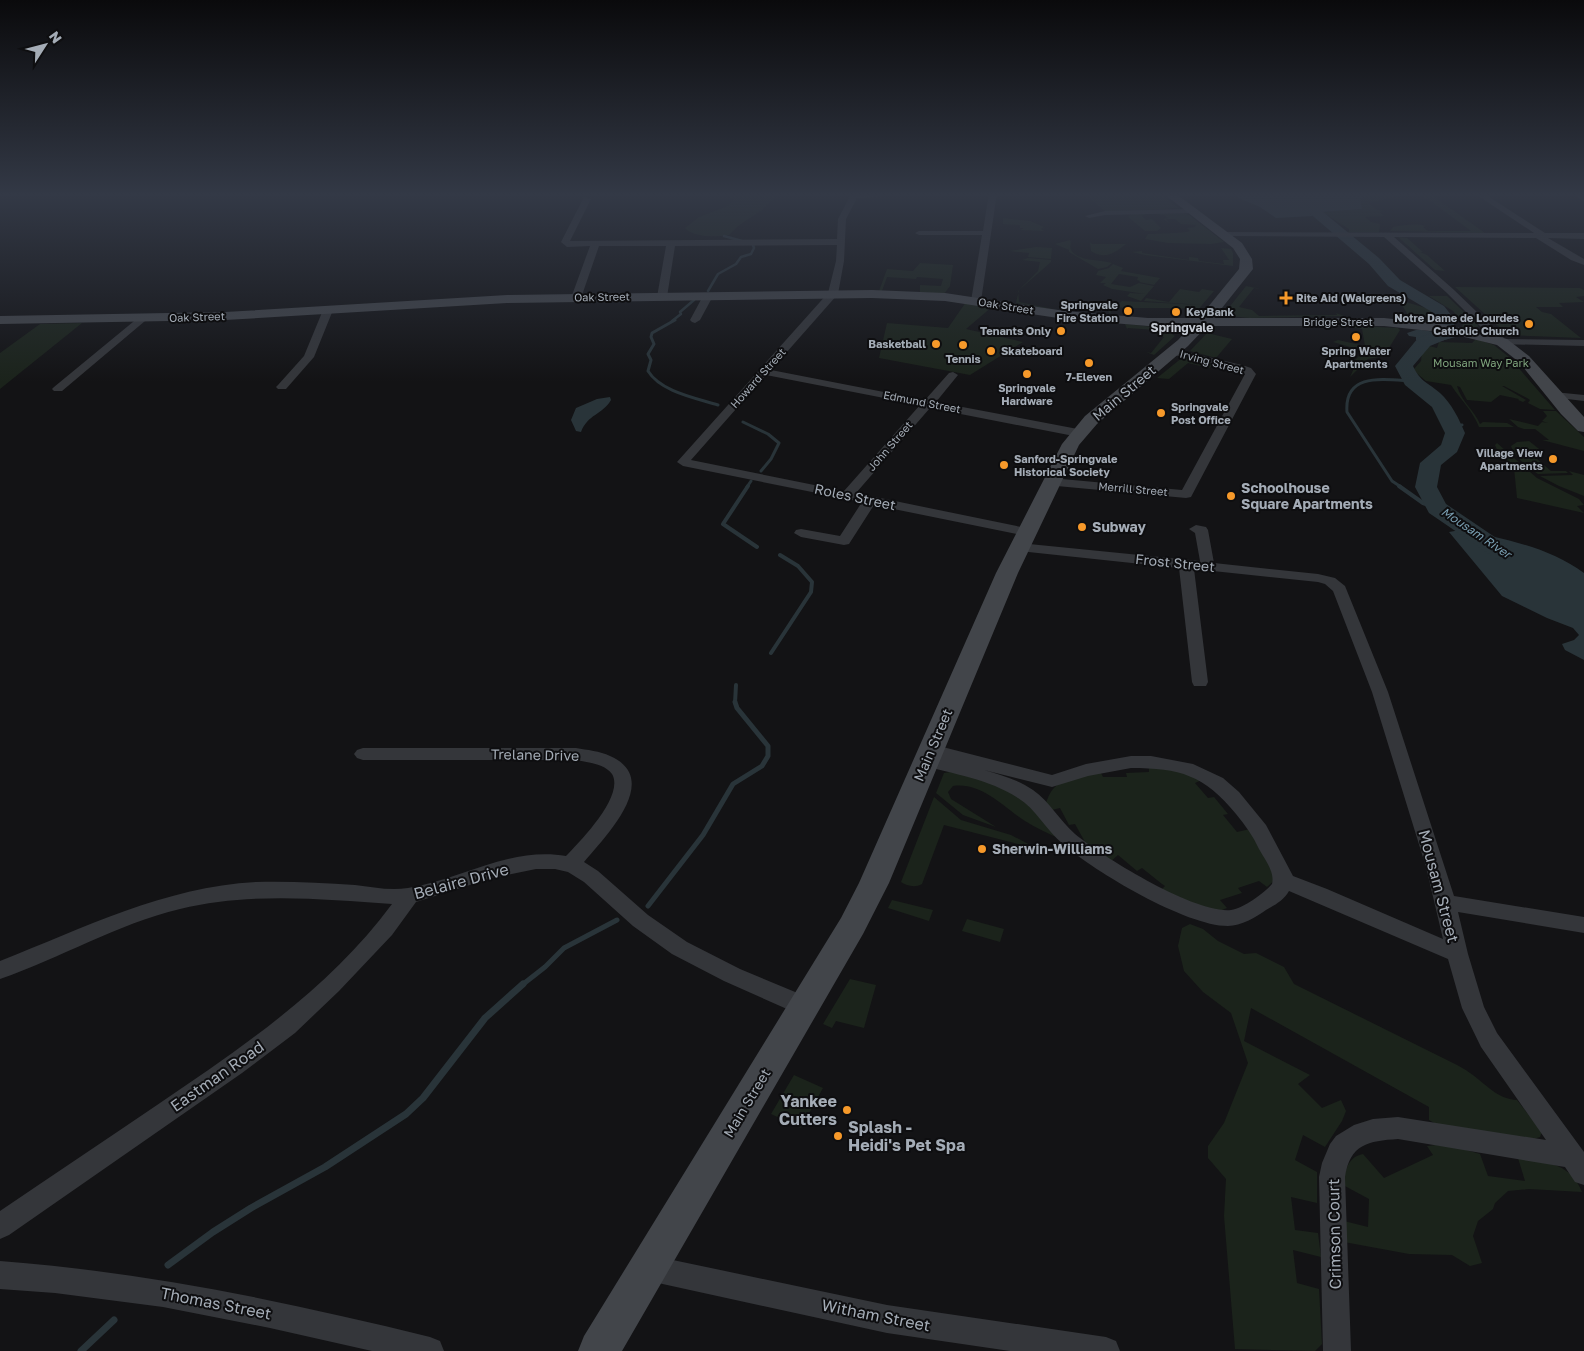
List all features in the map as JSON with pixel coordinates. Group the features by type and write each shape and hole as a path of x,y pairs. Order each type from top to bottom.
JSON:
{"main road":[{"name":"Main Street","path":"598,1351 852,926 870,892 1023,540 1071,444 1107,406 1178,347 1207,317 1244,273 1248,265 1245,256"},
{"name":"Oak Street","path":"0,320 142,319 328,310 440,302 833,294 916,295 976,301 1065,315 1148,322 1207,317"},
{"name":"Bridge Street","path":"1207,317 1264,322 1353,321 1415,325 1468,333 1502,342"},
{"path":"1148,322 1168,326 1180,332 1183,336 1178,347"},
{"path":"1502,342 1524,359 1584,427"}],"street":[{"path":"576,298 591,256"},
{"path":"662,297 669,256"},
{"path":"833,294 840,256"},
{"path":"976,301 983,256"},
{"path":"1410,256 1502,342 1584,343"},
{"path":"1571,256 1584,262"},
{"name":"Howard Street","path":"683,462 833,294"},
{"path":"695,320 708,296"},
{"path":"282,387 309,357 328,310"},
{"path":"58,389 142,319"},
{"name":"Irving Street","path":"1178,347 1238,367 1250,372 1251,376 1186,494"},
{"name":"Edmund Street","path":"765,372 1080,433"},
{"name":"John Street","path":"848,494 953,375"},
{"path":"1554,395 1584,398"},
{"name":"Roles Street","path":"683,462 848,494 1023,540"},
{"name":"Merrill Street","path":"1051,482 1186,494"},
{"path":"802,533 844,541 870,500"},
{"path":"1196,529 1201,530 1208,567"},
{"name":"Frost Street","path":"1023,540 1208,567 1308,576 1330,581"},
{"path":"1186,564 1200,682"},
{"name":"Mousam Street","path":"1330,581 1343,593 1380,692 1446,902 1457,954 1473,1008 1489,1040 1578,1164"},
{"name":"Trelane Drive","path":"363,754 576,754 606,761 616,767 621,774 625,781 625,789 616,807 571,864"},
{"path":"929,756 1052,781 1086,770 1131,762 1175,766 1203,774 1217,782 1259,830 1279,868 1284,882 1281,890 1274,896 1241,916 1227,918 1209,916 1166,897 1094,859 1068,838 1040,806 1024,793 994,779 929,756"},
{"path":"1040,806 1044,792 1052,781"},
{"name":"Belaire Drive","path":"0,970 71,939 150,910 205,895 243,891 290,890 409,896 484,872 537,862 557,862 571,864 597,881 618,902 662,937 686,951 715,967 804,1006"},
{"path":"1284,882 1320,894 1457,954"},
{"name":"Eastman Road","path":"0,1226 234,1066 287,1026 331,985 385,929 409,896"},
{"path":"1446,902 1584,925"},
{"name":"Crimson Court","path":"1337,1351 1332,1177 1333,1166 1338,1155 1352,1138 1368,1130 1398,1128 1578,1164"},
{"name":"Witham Street","path":"649,1268 887,1319 1106,1351"},
{"name":"Thomas Street","path":"0,1275 112,1285 174,1295 280,1315 430,1351"}],"green space":[{"path":"1028,256 1051,256 1051,259"},
{"path":"1076,256 1112,263 1107,267 1098,269"},
{"path":"1153,256 1189,260 1189,257 1198,258 1199,261 1224,264 1223,260 1229,260 1226,256 1233,256 1233,266"},
{"path":"1419,256 1428,256 1445,271 1435,270"},
{"path":"1028,258 1051,260 1051,262 1019,290 1038,271 1040,262 1022,260"},
{"path":"920,263 953,265 950,286 944,294 920,292 920,285 941,286 943,279 917,277 916,279 887,277 882,291 879,291 887,269 913,271"},
{"path":"1113,264 1123,268 1121,271 1160,278 1154,285 1139,282 1137,280 1138,277 1119,274 1111,284 1130,287 1139,283 1154,286 1141,301 1127,296 1130,293 1145,294 1112,289 1103,285 1106,283 1100,283 1106,277 1096,275 1098,271 1109,268"},
{"path":"1246,286 1261,289 1254,288 1239,307 1252,310 1259,316 1337,315 1336,313 1344,316 1249,318 1230,316 1227,310"},
{"path":"1455,287 1580,288 1584,290 1584,296 1576,297 1584,302 1559,303 1563,307 1536,307 1542,312 1551,314 1581,338 1508,335"},
{"path":"1180,289 1199,292 1202,289 1214,291 1202,305 1144,301 1146,298 1169,302"},
{"path":"1018,293 1019,302 1062,311 1016,303"},
{"path":"1429,296 1447,296 1479,326 1472,329 1462,328 1463,323 1453,311"},
{"path":"1399,300 1433,310 1437,315 1439,324 1411,320"},
{"path":"1122,301 1202,305 1199,309 1110,307 1111,313 1109,313 1107,306 1116,306"},
{"path":"966,302 993,306 966,329 1023,342 970,375 879,358 887,323 948,328"},
{"path":"82,323 0,389 0,353 40,324"},
{"path":"1125,324 1163,328 1175,336 1154,355 1146,352 1151,353 1164,337 1157,335 1155,330 1127,329"},
{"path":"1337,325 1398,328 1400,330 1384,356 1368,359 1350,377 1356,364 1352,363 1364,351 1333,342 1338,340 1365,346 1362,329"},
{"path":"1207,333 1232,339 1216,358 1190,351"},
{"name":"Mousam Way Park","path":"1476,339 1494,345 1509,357 1555,410 1540,409 1528,403 1530,400 1527,398 1504,386 1502,386 1526,400 1523,402 1519,399 1500,395 1491,402 1467,400 1460,387 1457,386 1461,396 1480,424 1483,422 1507,423 1514,427 1479,427 1470,410 1451,385 1426,381 1413,370 1421,361 1425,345 1437,348 1439,342 1472,343"},
{"path":"1183,357 1213,365 1209,368 1188,363 1169,379 1157,378"},
{"path":"1543,411 1556,411 1584,437 1584,451 1542,440 1549,440 1535,429 1518,427 1509,419 1538,426 1542,422 1548,423 1542,421 1547,416"},
{"path":"1529,441 1543,452 1530,453 1551,471 1566,471 1568,473 1538,474 1526,465 1511,446 1517,442"},
{"path":"1497,443 1537,478 1579,499 1584,505 1577,506 1584,513 1517,498 1514,468 1498,452 1495,445"},
{"path":"1569,471 1584,475 1584,496 1540,476 1573,475"},
{"path":"1149,766 1170,769 1204,779 1195,783 1208,798 1214,797 1228,814 1223,815 1237,832 1250,829 1276,879 1267,887 1259,881 1238,888 1242,893 1220,900 1227,908 1217,912 1160,891 1165,886 1142,868 1137,871 1118,855 1109,863 1085,842 1075,824 1069,825 1060,808 1052,810 1046,803 1054,788 1071,778 1096,773 1101,773 1103,777 1127,777 1126,773 1149,772"},
{"path":"944,773 970,775 1021,796 1060,839 1025,821 983,792 964,786 953,786 948,792 951,799 996,827 963,815 936,793"},
{"path":"934,797 961,820 1011,835 1038,849 944,825 922,884 914,886 901,882"},
{"path":"892,900 933,910 929,921 888,908"},
{"path":"967,919 1004,929 1000,942 962,931"},
{"path":"1190,924 1203,929 1218,941 1244,954 1256,953 1284,967 1294,984 1460,1066 1503,1097 1517,1100 1542,1132 1540,1137 1534,1139 1436,1124 1429,1120 1429,1107 1251,1008 1244,1041 1310,1075 1298,1084 1322,1108 1341,1100 1346,1111 1342,1121 1325,1147 1303,1135 1295,1160 1317,1172 1317,1203 1291,1197 1295,1230 1318,1233 1321,1257 1293,1250 1297,1283 1319,1289 1322,1344 1315,1351 1235,1349 1224,1216 1226,1179 1208,1158 1208,1146 1224,1123 1248,1063 1231,1013 1203,992 1184,971 1178,946 1182,928"},
{"path":"850,979 876,985 864,1028 836,1021 832,1028 823,1024"},
{"path":"794,1075 823,1088 801,1128 771,1114"},
{"path":"1436,1145 1459,1148 1480,1154 1488,1176 1525,1181 1518,1158 1548,1163 1564,1169 1577,1182 1582,1192 1529,1189 1508,1191 1495,1203 1493,1209 1478,1221 1473,1236 1482,1263 1470,1266 1452,1255 1409,1254 1344,1242 1344,1221 1368,1227 1369,1199 1343,1185 1346,1170 1353,1158 1363,1154 1384,1178 1433,1155 1427,1146"}],"shaded area":[{"path":"1416,330 1459,336 1434,343 1416,340 1416,337 1409,336 1407,333"},
{"path":"610,397 611,400 604,409 587,422 581,432 576,431 571,420 576,408 597,399"},
{"path":"1460,530 1508,540 1540,550 1556,556 1584,573 1584,660 1565,650 1562,644 1574,640 1579,635 1573,628 1547,618 1502,596 1449,532"}],"waterway":[{"path":"708,291 718,274 736,264 741,257 744,256"},
{"name":"Mousam River","path":"1368,256 1394,283 1438,309 1448,321 1441,335 1424,342 1404,366 1412,381 1439,403 1455,433 1450,448 1431,463 1426,487 1437,508 1503,553"},
{"path":"672,321 694,300"},
{"path":"675,320 652,333 651,337 654,344 648,354 651,360 648,371 661,384 670,389 718,405"},
{"path":"1401,487 1392,481 1347,412 1348,399 1352,390 1367,381 1410,381"},
{"path":"743,422 768,434 779,443 771,459 761,471"},
{"path":"1452,426 1462,425"},
{"path":"747,487 751,481"},
{"path":"748,486 723,524 757,547"},
{"path":"1399,486 1423,503 1437,508"},
{"path":"771,653 811,592 812,582 798,566 780,555"},
{"path":"735,702 736,685"},
{"path":"648,906 703,835 733,784 762,766 768,756 768,746 737,708 735,702"},
{"path":"522,985 545,967 564,948 617,920"},
{"path":"168,1265 213,1232 251,1208 325,1167 406,1114 423,1098 485,1018 523,984"},
{"path":"81,1351 114,1320"}],"place":[{"name":"Rite Aid (Walgreens)","path":"1286,298"},
{"name":"Springvale Fire Station","path":"1128,311"},
{"name":"KeyBank","path":"1176,312"},
{"name":"Notre Dame de Lourdes Catholic Church","path":"1529,324"},
{"name":"Tenants Only","path":"1061,331"},
{"name":"Spring Water Apartments","path":"1356,337"},
{"name":"Basketball","path":"936,344"},
{"name":"Tennis","path":"963,345"},
{"name":"Skateboard","path":"991,351"},
{"name":"7-Eleven","path":"1089,363"},
{"name":"Springvale Hardware","path":"1027,374"},
{"name":"Springvale Post Office","path":"1161,413"},
{"name":"Village View Apartments","path":"1553,459"},
{"name":"Sanford-Springvale Historical Society","path":"1004,465"},
{"name":"Schoolhouse Square Apartments","path":"1231,496"},
{"name":"Subway","path":"1082,527"},
{"name":"Sherwin-Williams","path":"982,849"},
{"name":"Yankee Cutters","path":"847,1110"},
{"name":"Splash - Heidi's Pet Spa","path":"838,1136"}],"district":[{"name":"Springvale","path":"1182,328"}]}
